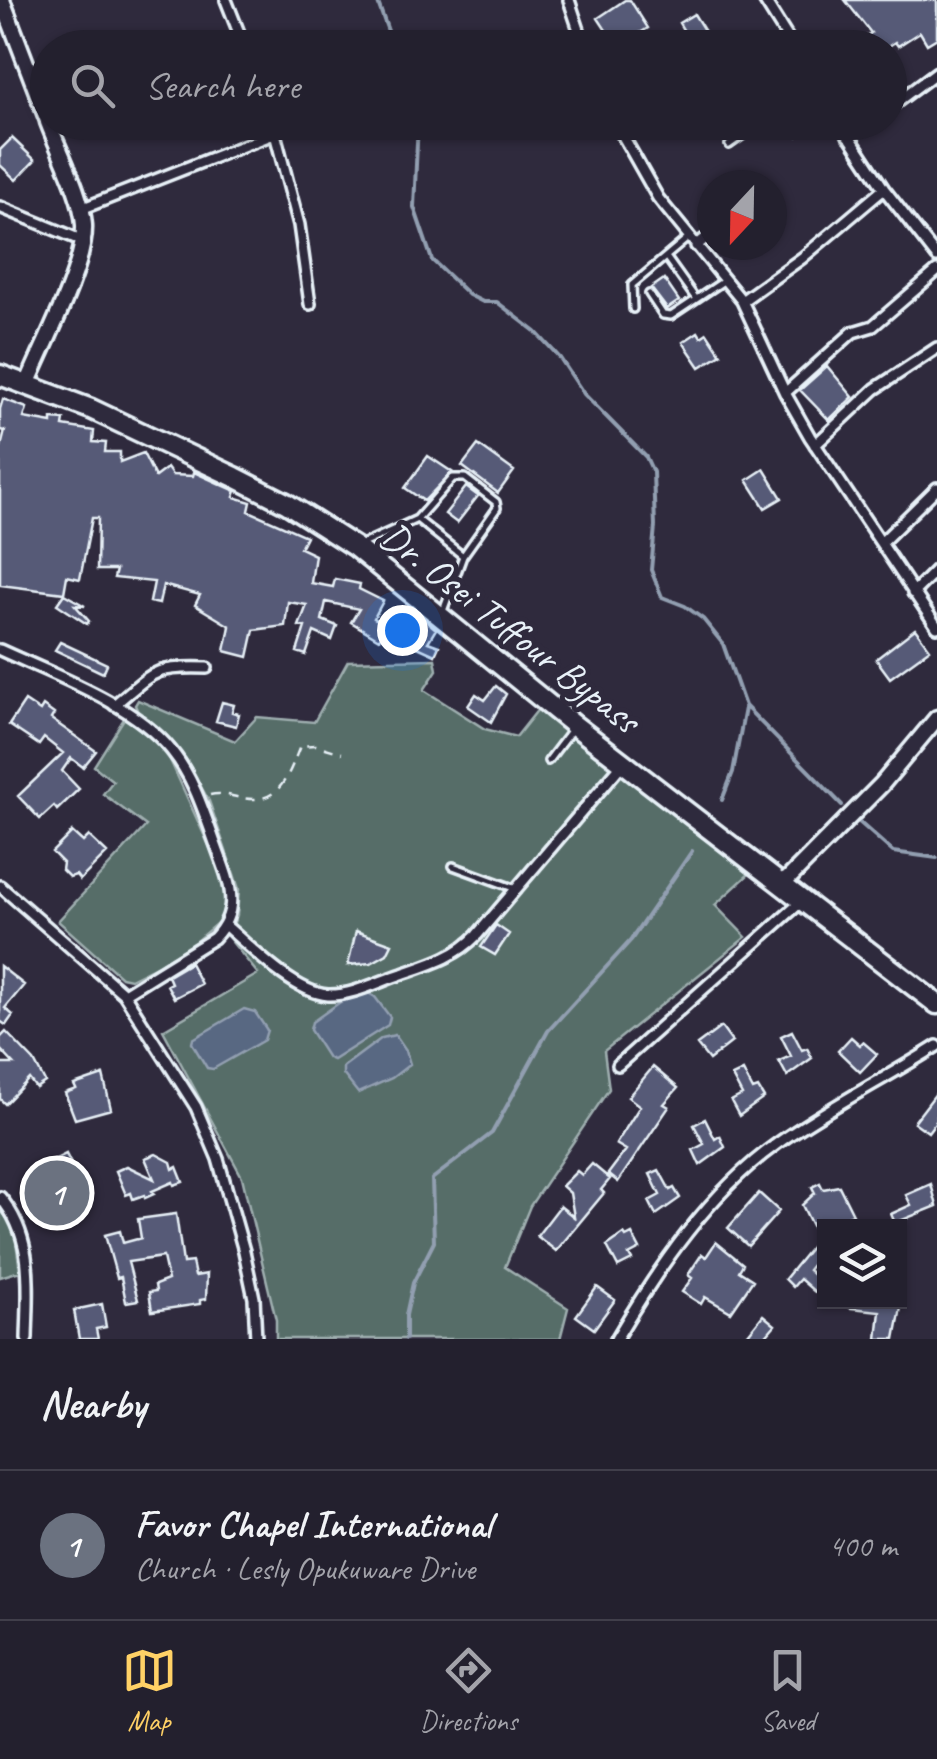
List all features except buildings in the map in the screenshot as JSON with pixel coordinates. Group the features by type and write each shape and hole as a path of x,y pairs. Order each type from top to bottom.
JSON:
{"highway":[{"name":"Dr. Osei Tuffour Bypass","path":"0,374 91,410 235,476 355,547 574,725 937,1004"}],"street":[{"path":"2,0 30,74"},
{"path":"226,0 238,30"},
{"path":"569,0 579,30"},
{"path":"764,0 783,30"},
{"path":"907,94 937,72"},
{"path":"27,385 78,262 82,242 81,209 55,140"},
{"path":"81,209 245,140"},
{"path":"277,140 299,225 310,304"},
{"path":"625,140 658,198 742,301 784,393 815,445 937,627"},
{"path":"851,140 937,257"},
{"path":"742,301 802,258 884,189"},
{"path":"0,207 82,242"},
{"path":"693,242 697,240"},
{"path":"784,393 853,332 873,326 937,270"},
{"path":"815,445 875,389 937,348"},
{"path":"881,543 937,488"},
{"path":"914,594 937,569"},
{"path":"0,650 114,705 173,752 199,799 231,887 231,913 226,926 214,938 124,994"},
{"path":"114,705 153,673 168,666 206,668"},
{"path":"781,886 882,784 937,718"},
{"path":"226,926 297,983 332,995 452,956 466,946 624,762"},
{"path":"0,886 124,994 196,1108 213,1146 244,1251 254,1298 256,1339"},
{"path":"618,1065 801,902"},
{"path":"616,1339 654,1278 705,1212 754,1162 937,1046"},
{"path":"0,1196 24,1236 28,1260 27,1339"}],"lane":[{"path":"728,145 735,140"},
{"path":"633,309 632,285 666,257 693,242"},
{"path":"666,257 696,300"},
{"path":"648,294 666,316 725,280"},
{"path":"355,547 417,518 459,476 496,502 497,508 463,556 441,617"},
{"path":"417,518 463,556"},
{"path":"548,761 574,725"},
{"path":"454,866 516,889"}],"path":[{"path":"199,799 217,793 262,800 282,788 300,746 316,745 342,753"}],"green space":[{"path":"435,659 437,670 424,690 485,729 516,737 539,708 749,874 715,905 746,937 604,1051 609,1089 530,1206 505,1267 568,1308 560,1339 276,1339 276,1320 242,1177 163,1030 258,974 228,937 237,915 239,889 209,801 185,758 135,705 138,700 235,741 257,717 314,722 348,661"},
{"path":"125,717 166,751 230,892 223,918 196,941 130,979 121,977 58,921 146,826 103,794 113,781 94,766"},
{"path":"0,1210 14,1226 20,1271 0,1277"}],"water":[{"path":"365,991 375,997 390,1017 388,1025 333,1060 328,1058 310,1030 312,1022 353,993"},
{"path":"244,1009 255,1012 267,1030 264,1040 213,1069 207,1068 193,1039"},
{"path":"395,1035 410,1064 392,1078 358,1093 343,1074 343,1067 382,1038"}],"waterway":[{"path":"377,0 388,30"},
{"path":"417,140 414,207 432,260 469,295 483,302 497,302 536,332 560,358 584,394 646,457 653,472 655,526 651,570 662,597 703,619 723,644 745,706 842,805"},
{"path":"722,800 733,772 745,708"},
{"path":"858,821 893,852 937,858"},
{"path":"406,1339 413,1283 434,1242 432,1179 492,1133 548,1031 631,940 692,851"}],"place":[{"name":"Favor Chapel International","path":"57,1193"}]}
